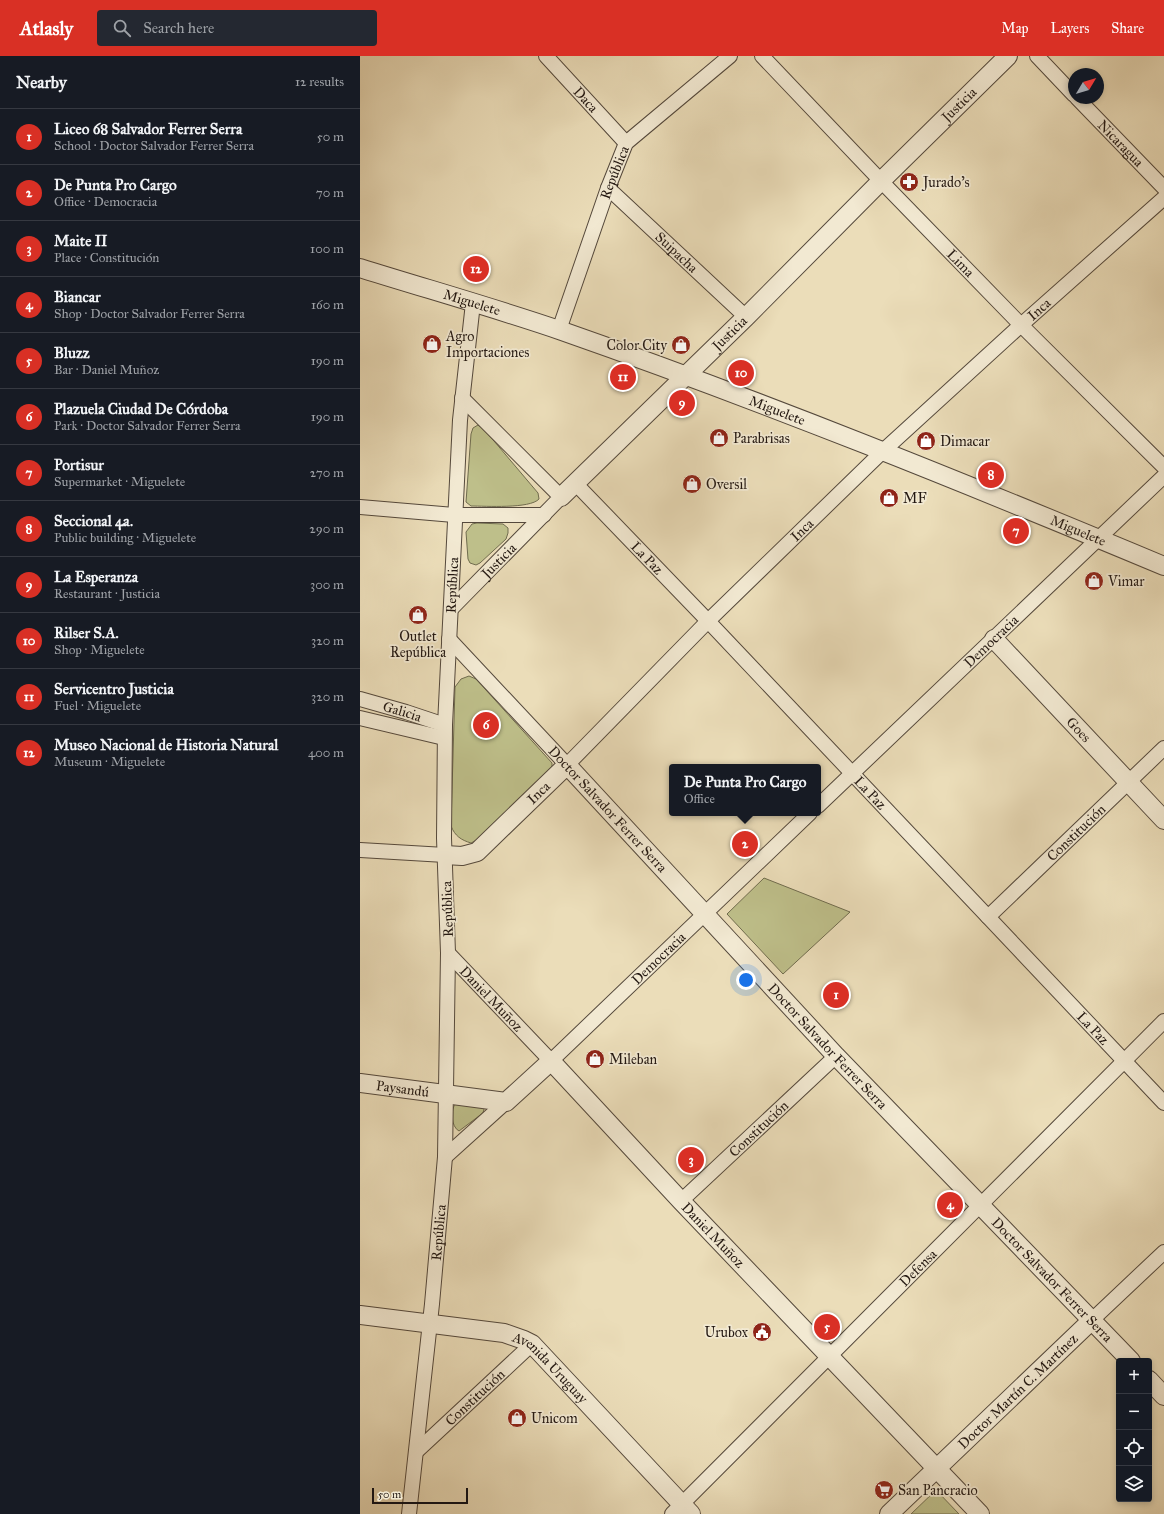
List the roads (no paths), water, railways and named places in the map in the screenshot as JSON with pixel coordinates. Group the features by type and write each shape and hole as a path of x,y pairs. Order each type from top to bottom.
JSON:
{"street":[{"name":"Daca","path":"546,56 626,143"},
{"name":"República","path":"559,330 608,188 626,143 730,56"},
{"name":"Lima","path":"762,56 1021,325 1164,467"},
{"name":"Justicia","path":"451,609 575,483 746,317 1008,56"},
{"path":"1036,56 1068,89"},
{"name":"Nicaragua","path":"1083,104 1164,188"},
{"name":"Suipacha","path":"608,188 746,317"},
{"name":"Inca","path":"445,855 462,856 477,852 568,765 708,621 883,451 1021,325 1164,198"},
{"name":"Miguelete","path":"360,268 559,330 685,376 883,451 1164,566"},
{"name":"República","path":"409,1514 430,1323 445,1157 448,953 445,855 445,731 454,515 460,420 473,303"},
{"path":"462,398 561,497"},
{"name":"Democracia","path":"821,803 1164,476"},
{"name":"La Paz","path":"575,483 708,621 1164,1103"},
{"path":"360,507 454,515 544,515"},
{"name":"Doctor Salvador Ferrer Serra","path":"449,639 568,765 836,1056 1128,1358"},
{"name":"Goes","path":"994,639 1164,820"},
{"name":"Galicia","path":"360,700 406,712 445,731"},
{"name":"Galicia","path":"360,718 445,731"},
{"name":"Constitución","path":"988,917 1164,748"},
{"name":"Democracia","path":"445,1157 551,1061 807,816"},
{"path":"360,850 445,855"},
{"name":"Daniel Muñoz","path":"448,953 681,1201 938,1468 980,1514"},
{"name":"Defensa","path":"682,1511 830,1356 1164,1021"},
{"name":"Constitución","path":"681,1201 836,1056"},
{"name":"Paysandú","path":"360,1083 445,1094"},
{"path":"445,1094 506,1102"},
{"name":"Doctor Martín C. Martínez","path":"889,1514 1164,1252"},
{"name":"Avenida Uruguay","path":"360,1315 430,1323 504,1334 532,1344 682,1511"},
{"name":"Constitución","path":"416,1450 532,1344"},
{"path":"1152,1383 1164,1396"}],"place":[{"name":"Jurado's","path":"909,182"},
{"name":"Museo Nacional de Historia Natural","path":"476,269"},
{"name":"Agro Importaciones","path":"432,344"},
{"name":"Color City","path":"681,345"},
{"name":"Rilser S.A.","path":"741,373"},
{"name":"Servicentro Justicia","path":"623,377"},
{"name":"La Esperanza","path":"682,403"},
{"name":"Parabrisas","path":"719,438"},
{"name":"Dimacar","path":"926,441"},
{"name":"Seccional 4a.","path":"991,475"},
{"name":"Oversil","path":"692,484"},
{"name":"MF","path":"889,498"},
{"name":"Portisur","path":"1016,531"},
{"name":"Vimar","path":"1094,581"},
{"name":"Outlet República","path":"418,615"},
{"name":"Plazuela Ciudad De Córdoba","path":"486,725"},
{"name":"De Punta Pro Cargo","path":"745,844"},
{"name":"Liceo 68 Salvador Ferrer Serra","path":"836,995"},
{"name":"Mileban","path":"595,1059"},
{"name":"Maite II","path":"691,1160"},
{"name":"Biancar","path":"950,1205"},
{"name":"Bluzz","path":"827,1327"},
{"name":"Urubox","path":"762,1332"},
{"name":"Unicom","path":"517,1418"},
{"name":"San Pancracio","path":"884,1490"}]}
